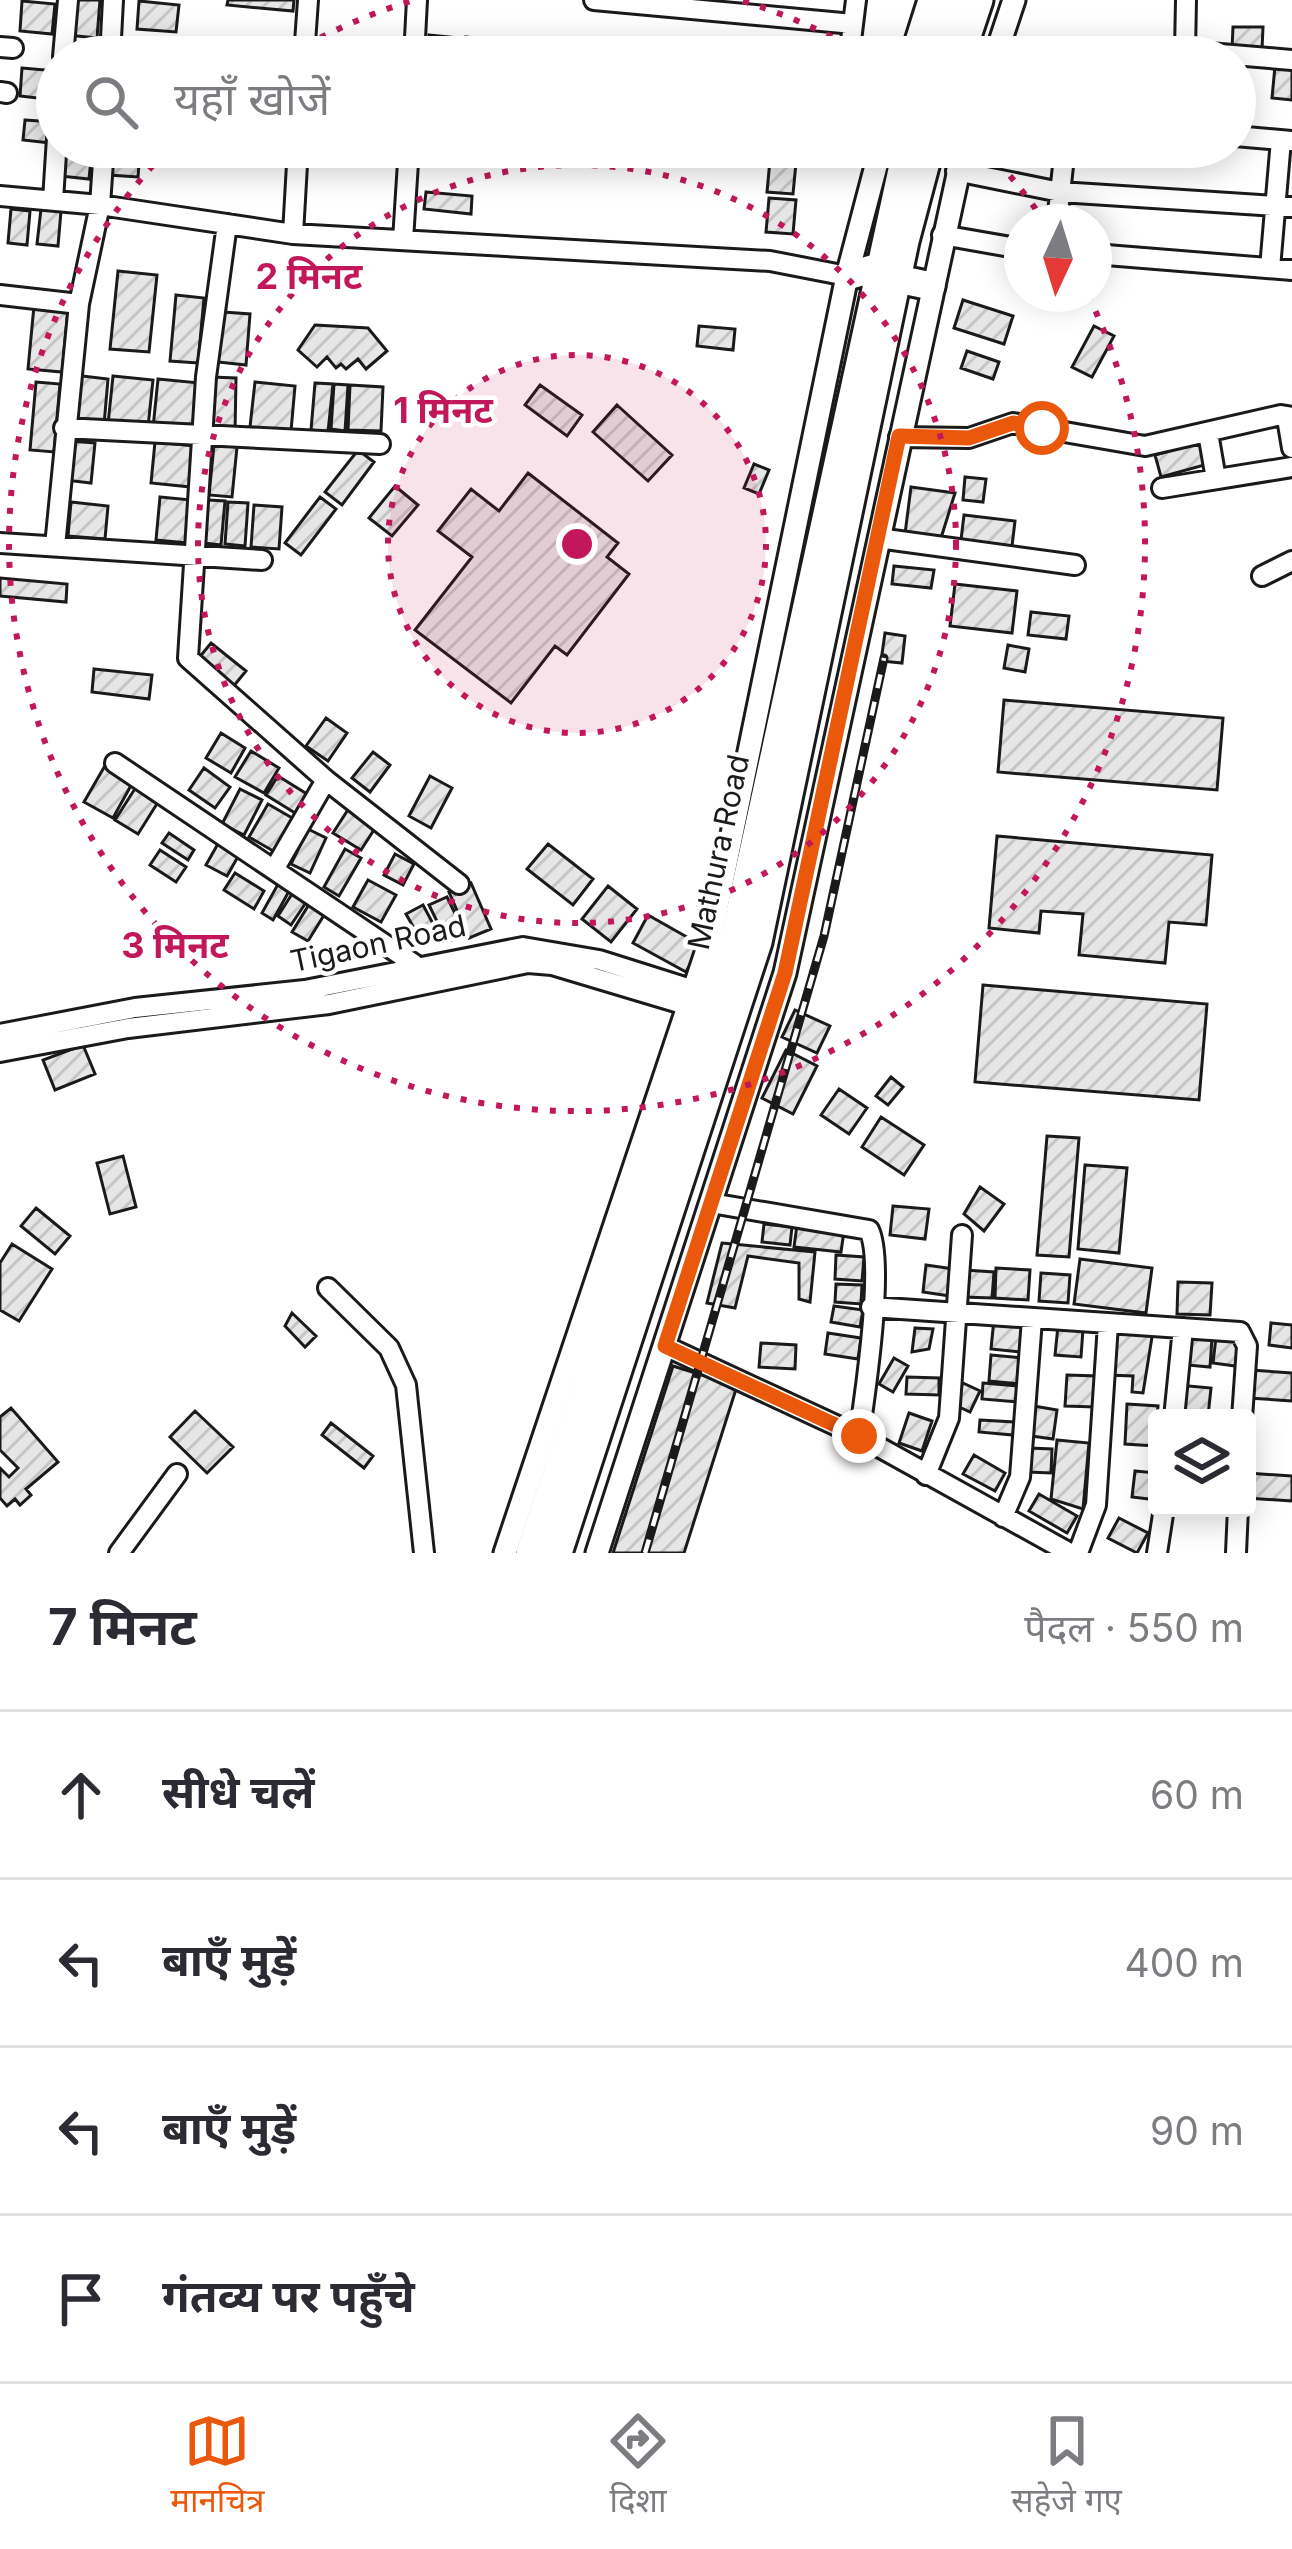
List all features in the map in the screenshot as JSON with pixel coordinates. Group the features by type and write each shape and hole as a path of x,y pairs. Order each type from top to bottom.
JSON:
{"highway":[{"path":"942,36 953,0"},
{"path":"967,36 979,0"},
{"name":"Mathura Road","path":"530,1553 704,1041 770,827 888,273 904,168"},
{"name":"Mathura Road","path":"888,273 923,168"},
{"path":"847,276 888,273 931,286"},
{"name":"Mathura Road","path":"558,1553 758,942 770,827"}],"main road":[{"path":"918,36 929,0"},
{"path":"1002,36 1014,0"},
{"path":"506,1553 691,998 730,850 847,276 876,168"},
{"path":"597,1553 785,973 957,168"}],"street":[{"path":"65,36 68,0"},
{"path":"111,36 113,0"},
{"path":"305,36 308,0"},
{"path":"415,36 417,0"},
{"path":"594,0 733,6 854,24"},
{"path":"852,36 856,0"},
{"path":"1185,36 1186,0"},
{"path":"1256,57 1292,60"},
{"path":"1256,138 1286,141 1284,207 1270,268"},
{"path":"53,200 55,168"},
{"path":"55,546 64,428 103,168"},
{"path":"292,234 297,168"},
{"path":"403,241 408,168"},
{"path":"1059,204 1063,168"},
{"path":"956,171 1060,192 1284,207"},
{"path":"0,196 100,205 292,234 770,261 847,276"},
{"path":"226,224 206,377 188,658 326,779 459,884"},
{"path":"942,235 1004,246"},
{"path":"1112,255 1292,270"},
{"path":"0,296 80,304"},
{"path":"899,436 969,438 1013,423 1145,446 1281,415 1289,417 1292,448"},
{"path":"64,428 380,444"},
{"path":"1208,433 1216,479"},
{"path":"1162,488 1292,467"},
{"path":"878,538 1076,565"},
{"path":"0,543 262,560"},
{"path":"1262,576 1292,561"},
{"path":"116,763 414,964"},
{"path":"275,868 326,779"},
{"name":"Tigaon Road","path":"0,1052 103,1022 305,990 495,950 549,949 691,998"},
{"name":"Tigaon Road","path":"0,1034 329,1004 484,968 532,963 691,998"},
{"path":"711,1203 869,1230 874,1244 872,1306 859,1436"},
{"path":"926,1474 949,1418 962,1235"},
{"path":"328,1288 389,1348 399,1366 412,1407 424,1553"},
{"path":"872,1306 1240,1332 1246,1337 1242,1409"},
{"path":"1003,1516 1020,1477 1033,1319"},
{"path":"665,1346 859,1436 1074,1553 1096,1505 1108,1324"},
{"path":"1175,1409 1184,1328"},
{"path":"119,1553 177,1474"},
{"path":"1157,1553 1162,1517"},
{"path":"1236,1553 1238,1517"}],"building":[{"path":"71,0 100,0 97,36 67,35"},
{"path":"228,0 294,0 293,11 227,5"},
{"path":"22,1 55,4 52,34 20,31"},
{"path":"139,1 179,5 176,32 137,29"},
{"path":"1233,27 1263,27 1262,50 1256,50 1256,36 1233,36"},
{"path":"1275,66 1292,67 1292,100 1272,98"},
{"path":"22,68 36,69 36,98 20,96"},
{"path":"25,120 36,121 36,141 23,140"},
{"path":"61,168 90,168 89,179 60,176"},
{"path":"110,168 139,168 138,177 109,175"},
{"path":"769,168 796,168 793,194 767,192"},
{"path":"426,192 472,196 471,214 424,209"},
{"path":"769,198 796,200 793,234 766,232"},
{"path":"11,209 30,211 27,245 8,243"},
{"path":"41,209 61,211 58,246 37,244"},
{"path":"118,271 157,275 149,352 110,349"},
{"path":"176,295 204,298 198,363 170,361"},
{"path":"963,300 1013,316 1004,344 954,328"},
{"path":"34,306 68,309 62,372 28,369"},
{"path":"223,312 250,314 246,365 218,362"},
{"path":"315,325 368,328 387,351 366,369 358,359 346,369 341,364 336,368 327,357 317,367 298,350"},
{"path":"699,326 735,329 733,350 697,346"},
{"path":"1094,326 1114,336 1092,377 1072,367"},
{"path":"967,351 999,362 993,379 961,368"},
{"path":"74,375 108,379 104,425 69,422"},
{"path":"113,376 153,380 148,427 108,424"},
{"path":"211,377 236,378 235,433 210,433"},
{"path":"158,379 200,383 195,432 153,428"},
{"path":"36,382 60,384 54,452 30,450"},
{"path":"255,382 295,386 291,431 250,427"},
{"path":"315,383 333,384 328,432 311,430"},
{"path":"334,384 348,385 345,431 331,429"},
{"path":"350,385 383,387 381,431 348,430"},
{"path":"540,385 582,415 567,436 525,405"},
{"path":"617,405 672,455 648,481 593,432"},
{"path":"69,441 95,443 91,483 65,480"},
{"path":"155,442 195,446 191,487 151,483"},
{"path":"1202,442 1208,464 1161,477 1155,455"},
{"path":"214,445 237,447 232,497 209,495"},
{"path":"358,450 374,462 342,505 325,492"},
{"path":"754,464 769,470 759,494 744,488"},
{"path":"528,473 618,543 607,557 629,574 567,655 555,646 511,703 415,630 472,557 438,531 471,489 499,511"},
{"path":"965,477 986,479 983,502 963,500"},
{"path":"395,486 418,505 392,536 369,518"},
{"path":"911,487 955,493 941,538 905,534"},
{"path":"160,497 192,500 188,543 156,540"},
{"path":"320,497 336,509 301,555 285,543"},
{"path":"208,500 225,501 221,545 204,543"},
{"path":"71,502 108,506 105,539 68,536"},
{"path":"228,502 248,503 245,546 225,544"},
{"path":"254,505 282,507 279,549 251,547"},
{"path":"964,515 1015,521 1012,546 961,540"},
{"path":"894,566 934,570 931,588 892,584"},
{"path":"0,578 67,584 66,602 0,596"},
{"path":"955,584 1017,591 1012,633 950,626"},
{"path":"1031,612 1069,616 1066,639 1028,635"},
{"path":"885,633 905,636 902,663 881,661"},
{"path":"211,643 246,671 233,687 198,659"},
{"path":"1008,645 1029,649 1025,672 1004,668"},
{"path":"94,669 152,675 149,699 92,692"},
{"path":"1004,700 1223,718 1217,790 998,772"},
{"path":"326,718 347,733 328,761 306,746"},
{"path":"221,733 245,748 231,773 206,758"},
{"path":"251,751 279,768 264,793 235,777"},
{"path":"373,752 390,765 370,792 352,778"},
{"path":"106,764 134,780 113,818 84,802"},
{"path":"204,768 230,787 215,808 189,790"},
{"path":"278,776 307,794 295,813 266,795"},
{"path":"430,776 452,788 431,828 409,816"},
{"path":"138,784 160,799 138,834 115,820"},
{"path":"240,789 262,800 244,835 222,824"},
{"path":"268,804 294,819 275,852 249,837"},
{"path":"351,805 379,822 361,850 333,833"},
{"path":"308,829 326,838 310,873 291,864"},
{"path":"169,833 194,850 188,860 162,843"},
{"path":"997,836 1212,855 1206,925 1169,922 1165,963 1079,955 1083,914 1041,911 1039,933 989,928"},
{"path":"219,842 240,853 227,876 206,865"},
{"path":"548,844 593,879 573,905 527,869"},
{"path":"345,849 361,858 339,896 324,887"},
{"path":"160,850 186,867 176,882 150,865"},
{"path":"395,854 414,864 403,885 384,875"},
{"path":"235,873 264,891 254,909 224,890"},
{"path":"282,877 293,884 273,920 262,913"},
{"path":"368,880 396,895 381,922 353,907"},
{"path":"471,883 491,929 469,938 449,892"},
{"path":"297,886 311,895 291,925 278,916"},
{"path":"608,886 637,909 611,942 582,919"},
{"path":"447,897 465,934 447,942 429,905"},
{"path":"313,898 329,907 308,941 292,932"},
{"path":"423,905 439,935 423,944 406,914"},
{"path":"648,915 701,945 686,972 633,943"},
{"path":"983,985 1207,1004 1199,1100 975,1082"},
{"path":"795,1010 830,1026 817,1053 782,1037"},
{"path":"83,1045 95,1074 55,1090 43,1060"},
{"path":"786,1050 817,1066 793,1114 762,1098"},
{"path":"891,1077 903,1087 888,1105 876,1096"},
{"path":"839,1089 867,1108 849,1134 821,1115"},
{"path":"881,1117 924,1145 904,1175 862,1147"},
{"path":"1047,1136 1079,1138 1069,1257 1037,1255"},
{"path":"123,1156 136,1207 110,1214 97,1163"},
{"path":"1085,1165 1127,1168 1119,1253 1078,1249"},
{"path":"980,1187 1004,1204 984,1231 964,1214"},
{"path":"893,1206 929,1209 925,1239 890,1235"},
{"path":"36,1208 70,1236 55,1254 21,1226"},
{"path":"764,1224 792,1227 790,1245 762,1242"},
{"path":"797,1225 844,1231 841,1252 794,1247"},
{"path":"722,1243 815,1252 810,1302 799,1299 799,1263 748,1256 735,1308 707,1303"},
{"path":"12,1244 52,1269 19,1321 0,1310 0,1263"},
{"path":"836,1255 864,1257 862,1281 835,1279"},
{"path":"1080,1259 1152,1268 1146,1313 1074,1304"},
{"path":"926,1265 954,1269 950,1296 923,1292"},
{"path":"996,1268 1030,1270 1028,1300 995,1298"},
{"path":"964,1270 994,1272 992,1298 963,1297"},
{"path":"1041,1273 1070,1275 1068,1303 1039,1301"},
{"path":"1178,1282 1212,1283 1210,1315 1177,1314"},
{"path":"836,1284 862,1285 861,1304 835,1302"},
{"path":"834,1306 863,1310 860,1327 831,1322"},
{"path":"292,1313 316,1336 305,1347 285,1326"},
{"path":"994,1319 1023,1322 1020,1352 991,1349"},
{"path":"1271,1323 1292,1325 1292,1348 1269,1345"},
{"path":"1058,1326 1083,1329 1081,1357 1055,1355"},
{"path":"915,1328 933,1329 929,1349 912,1352"},
{"path":"1109,1328 1147,1331 1152,1337 1143,1393 1132,1392 1133,1376 1106,1375"},
{"path":"828,1333 861,1338 858,1359 825,1354"},
{"path":"1189,1336 1212,1338 1210,1367 1187,1365"},
{"path":"1216,1337 1239,1340 1235,1366 1213,1363"},
{"path":"761,1343 796,1345 795,1369 759,1367"},
{"path":"991,1355 1023,1358 1021,1384 989,1381"},
{"path":"894,1358 908,1366 893,1392 879,1384"},
{"path":"673,1366 737,1386 684,1553 613,1553"},
{"path":"1251,1370 1292,1373 1292,1401 1249,1398"},
{"path":"1067,1375 1097,1376 1095,1407 1065,1406"},
{"path":"907,1377 939,1378 939,1395 906,1394"},
{"path":"963,1383 980,1391 970,1412 953,1404"},
{"path":"983,1383 1019,1386 1018,1402 982,1399"},
{"path":"1178,1385 1211,1388 1209,1409 1176,1409"},
{"path":"1127,1404 1158,1406 1148,1409 1148,1446 1125,1444"},
{"path":"1028,1405 1057,1410 1053,1439 1024,1435"},
{"path":"11,1408 58,1462 26,1489 31,1495 20,1505 15,1499 7,1506 0,1498 0,1468 9,1477 18,1468 0,1450 0,1417"},
{"path":"195,1411 233,1447 207,1473 170,1437"},
{"path":"909,1413 932,1421 922,1451 899,1443"},
{"path":"980,1420 1014,1422 1013,1435 979,1432"},
{"path":"331,1423 373,1456 364,1468 322,1435"},
{"path":"1057,1440 1089,1443 1083,1509 1051,1499"},
{"path":"1029,1448 1052,1449 1051,1473 1028,1472"},
{"path":"974,1455 1005,1473 995,1491 963,1474"},
{"path":"1135,1471 1148,1472 1148,1499 1132,1497"},
{"path":"1256,1474 1292,1476 1292,1501 1256,1499"},
{"path":"1039,1494 1077,1516 1067,1533 1029,1511"},
{"path":"1119,1518 1148,1533 1137,1553 1108,1538"}],"railway":[{"path":"645,1553 824,936 884,658"}],"route":[{"path":"859,1436 665,1346 785,973 899,436 969,438 1013,423 1042,428"}]}
